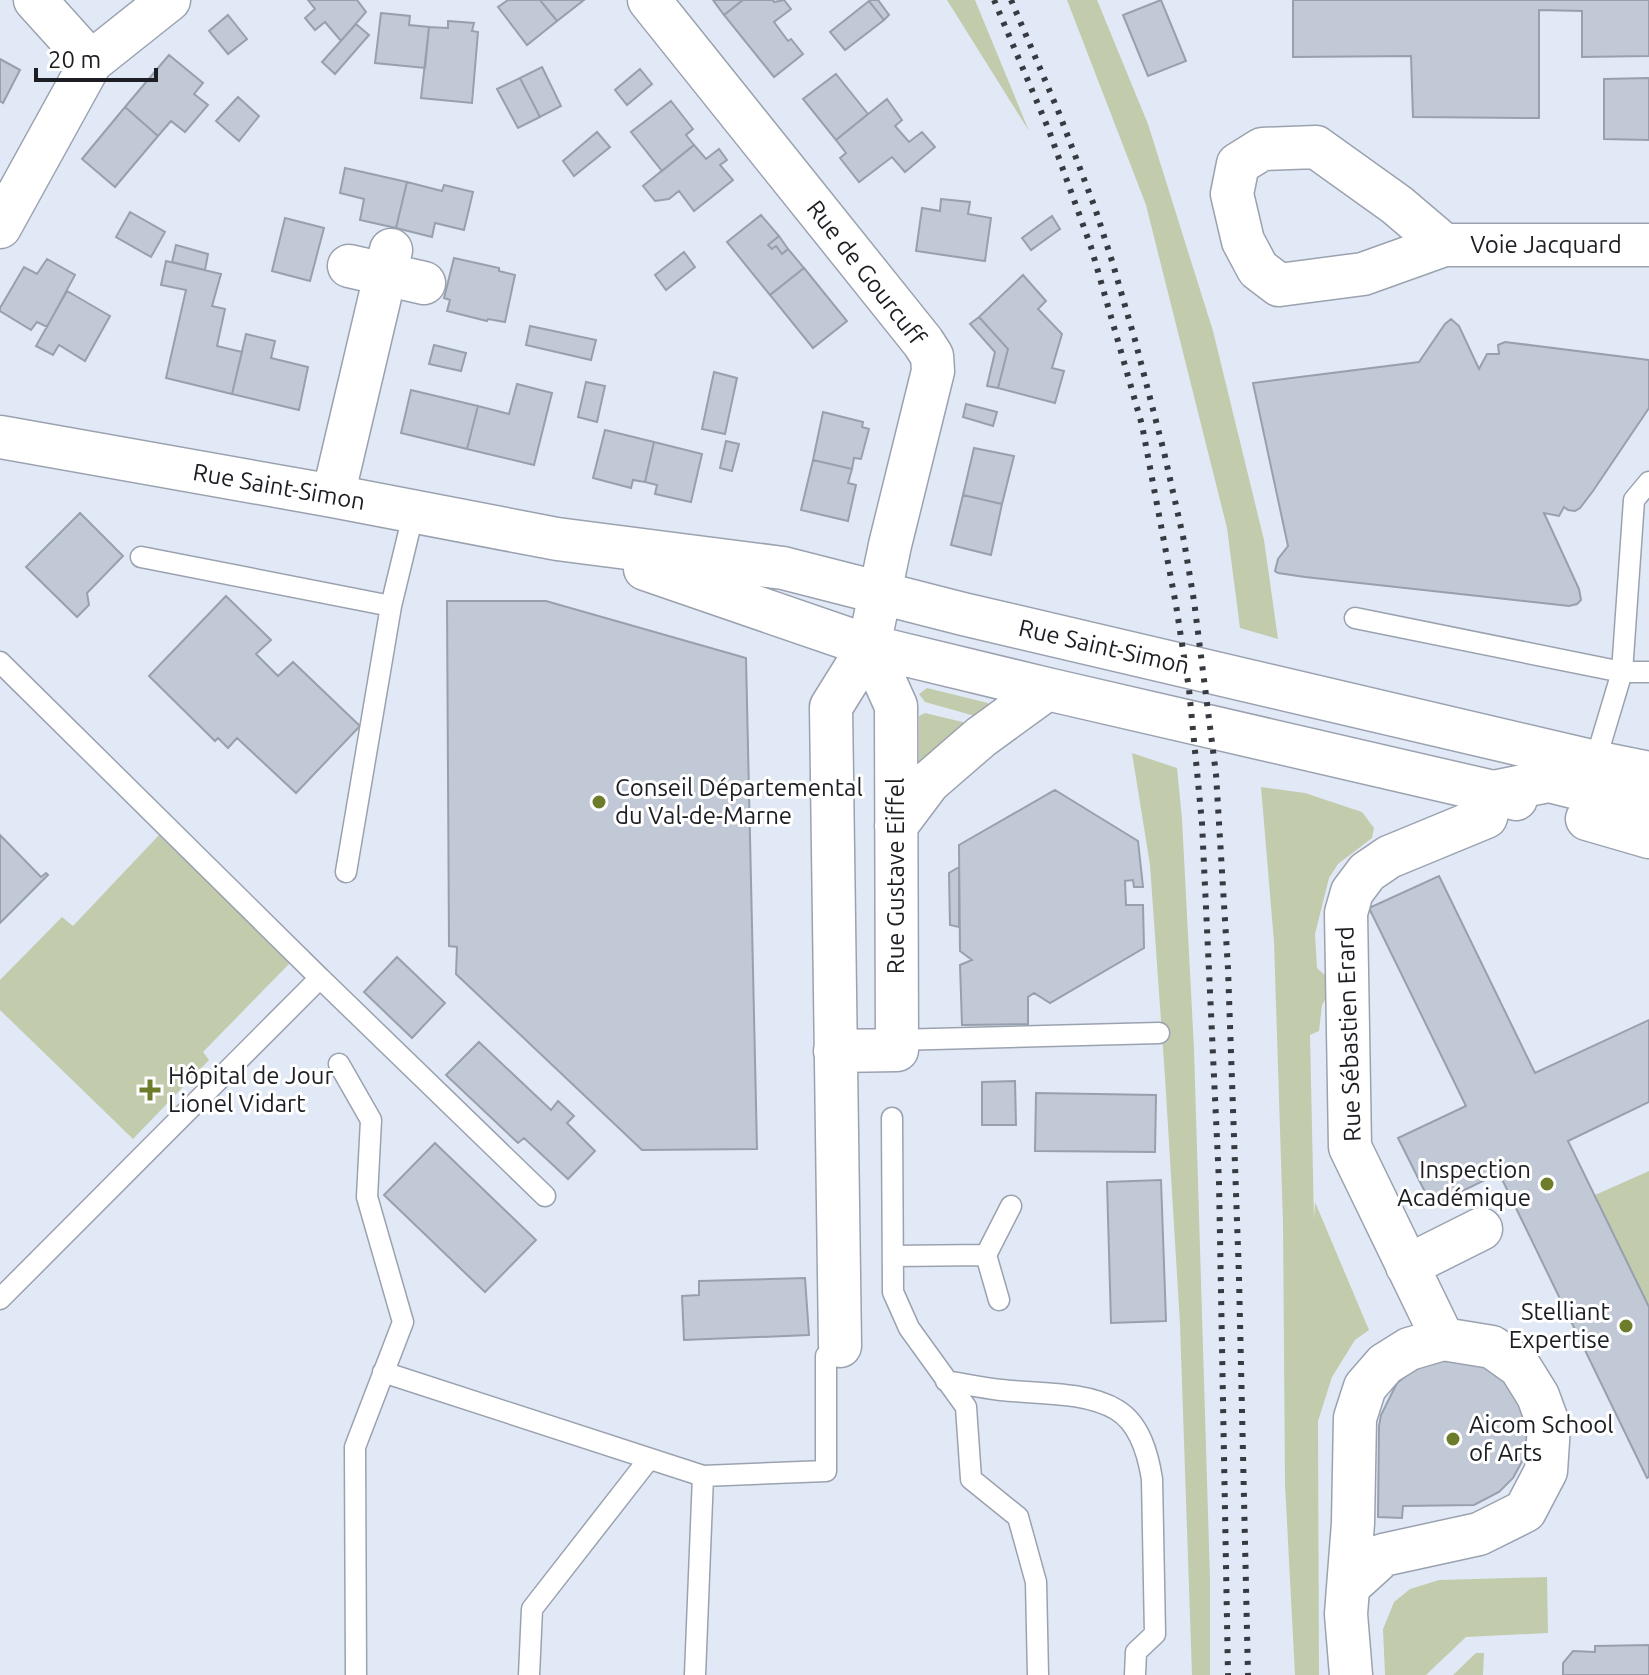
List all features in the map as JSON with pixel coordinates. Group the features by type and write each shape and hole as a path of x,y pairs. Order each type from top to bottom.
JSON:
{"street":[{"path":"35,0 91,62"},
{"path":"0,227 91,62 169,0"},
{"name":"Rue de Gourcuff","path":"649,0 932,356 933,371 880,593"},
{"name":"Voie Jacquard","path":"1444,245 1397,205 1316,147 1262,149 1238,164 1232,194 1243,241 1258,269 1279,285 1363,274 1444,245 1649,245"},
{"path":"333,496 388,269"},
{"name":"Rue Saint-Simon","path":"0,437 557,539 783,568 963,614 1649,773"},
{"name":"Rue Saint-Simon","path":"557,539 869,646 1493,792 1649,837"},
{"path":"840,1346 831,707 869,646 880,593"},
{"name":"Rue Gustave Eiffel","path":"869,646 896,706 896,1040"},
{"path":"896,826 929,782 981,737 1047,689"},
{"name":"Rue Saint-Simon","path":"1493,792 1549,781 1649,806"},
{"name":"Rue Sébastien Erard","path":"1443,1339 1350,1147 1346,913 1352,892 1367,872 1389,857 1486,817 1493,792"},
{"path":"835,1051 897,1050 896,1040"},
{"path":"1407,1266 1481,1229"},
{"path":"1349,1586 1383,1555 1479,1534 1525,1511 1546,1471 1549,1426 1538,1396 1520,1367 1492,1347 1443,1339 1409,1349 1385,1364 1365,1387 1355,1418 1353,1523 1346,1614 1351,1675"}],"lane":[{"path":"1595,762 1622,672 1634,500 1649,482"},
{"path":"346,872 391,606 414,511"},
{"path":"141,557 391,606"},
{"path":"1355,618 1622,672 1649,672"},
{"path":"0,662 545,1196"},
{"path":"0,1299 320,978"},
{"path":"896,1040 1159,1033"},
{"path":"339,1064 371,1120 367,1197 403,1322 355,1447 356,1675"},
{"path":"892,1118 893,1292 909,1328 966,1407 971,1479 1018,1517 1036,1582 1038,1675"},
{"path":"999,1300 986,1255 1011,1206"},
{"path":"893,1256 986,1255"},
{"path":"383,1372 703,1476 826,1471 826,1356 840,1346"},
{"path":"946,1381 1095,1401 1117,1410 1130,1422 1149,1458 1153,1495 1155,1634 1136,1652 1135,1675"},
{"path":"529,1675 532,1609 649,1459"},
{"path":"695,1675 703,1476"}],"green space":[{"path":"947,0 975,0 1029,131"},
{"path":"1067,0 1097,0 1148,124 1213,331 1264,540 1278,639 1240,628 1227,528 1146,205"},
{"path":"927,688 988,703 992,712 982,718 925,702 919,694"},
{"path":"925,713 971,724 924,766 919,761 919,716"},
{"path":"1132,753 1177,768 1182,819 1194,1049 1210,1579 1210,1675 1192,1675 1180,1324 1165,1077 1150,865"},
{"path":"1261,787 1305,793 1362,812 1374,828 1372,838 1338,864 1329,878 1315,934 1317,968 1327,977 1329,993 1322,1005 1319,1031 1310,1035 1314,1220 1315,1202 1369,1330 1355,1340 1332,1377 1318,1421 1319,1675 1295,1675 1285,1484 1283,1223 1274,942"},
{"path":"159,835 290,963 203,1052 209,1060 133,1139 0,1010 0,980 62,917 73,926"},
{"path":"1649,1171 1649,1307 1595,1195"},
{"path":"1547,1577 1548,1633 1466,1637 1426,1675 1385,1675 1383,1629 1394,1602 1410,1589 1439,1580"},
{"path":"1476,1653 1484,1653 1483,1675 1453,1675"}],"building":[{"path":"308,0 357,0 366,12 341,41 325,22 315,30 305,18 315,9"},
{"path":"508,0 540,0 557,21 527,45 498,7"},
{"path":"540,0 584,0 557,21"},
{"path":"713,0 743,0 724,15"},
{"path":"743,0 784,0 791,9 774,22 803,54 774,77 724,15"},
{"path":"878,0 889,15 884,20 869,1"},
{"path":"1161,0 1186,61 1148,76 1123,15"},
{"path":"1293,0 1649,0 1649,56 1582,57 1582,11 1539,10 1539,118 1413,117 1411,56 1293,57"},
{"path":"869,1 884,20 845,50 830,32"},
{"path":"381,13 410,16 409,25 429,27 425,68 375,63"},
{"path":"228,15 247,39 228,54 209,31"},
{"path":"448,21 474,23 472,31 478,32 472,103 421,98 429,27 448,28"},
{"path":"356,24 369,35 335,74 322,62"},
{"path":"169,55 203,83 194,94 208,105 185,132 171,121 158,136 125,107"},
{"path":"0,59 20,70 3,103 0,101"},
{"path":"542,67 561,106 540,117 520,78"},
{"path":"640,69 652,84 627,105 615,90"},
{"path":"836,74 868,114 836,140 803,99"},
{"path":"520,78 540,117 518,128 497,89"},
{"path":"1649,78 1649,140 1604,139 1604,79"},
{"path":"238,97 259,116 239,141 216,121"},
{"path":"887,99 902,120 895,126 909,142 922,132 935,147 905,172 892,157 859,182 840,158 846,153 836,140"},
{"path":"671,101 693,129 686,135 694,145 662,171 631,132"},
{"path":"125,107 158,136 115,187 82,159"},
{"path":"597,132 610,147 574,176 563,161"},
{"path":"694,145 706,159 719,149 727,160 720,165 733,180 694,211 679,191 669,199 655,201 643,186"},
{"path":"345,168 407,182 396,228 360,220 364,199 340,193"},
{"path":"407,182 442,191 444,185 473,192 464,230 435,223 432,237 396,228"},
{"path":"941,199 970,202 968,214 991,218 985,261 916,251 922,208 940,211"},
{"path":"130,212 165,232 151,257 116,237"},
{"path":"761,215 779,236 768,245 772,249 776,246 782,254 788,249 804,268 770,295 727,242"},
{"path":"1052,216 1060,229 1031,250 1022,238"},
{"path":"285,218 324,228 310,281 272,271"},
{"path":"779,236 788,249 782,254 776,246 772,249 768,245"},
{"path":"176,245 208,254 205,270 172,262"},
{"path":"684,252 695,267 666,290 655,275"},
{"path":"454,258 499,268 499,271 515,275 505,322 447,311 450,300 444,298"},
{"path":"47,259 75,275 47,327 37,322 31,330 0,311 0,308 24,267 37,274"},
{"path":"166,261 221,274 212,306 225,309 217,346 242,352 232,394 166,378 186,290 161,285"},
{"path":"804,268 847,321 813,348 770,295"},
{"path":"1023,275 1046,301 1038,309 1062,334 1052,368 1064,371 1055,403 998,388 1008,349 979,317"},
{"path":"67,291 110,316 85,361 59,345 53,355 36,346"},
{"path":"979,317 1008,349 998,388 987,386 995,352 970,324"},
{"path":"1451,319 1459,326 1479,369 1487,354 1499,354 1498,345 1505,342 1649,360 1649,408 1593,491 1575,511 1564,507 1559,516 1544,513 1579,589 1581,600 1577,604 1569,606 1305,577 1275,571 1278,559 1288,546 1253,383 1419,362"},
{"path":"530,326 596,340 591,360 526,345"},
{"path":"246,334 275,341 271,358 308,367 299,410 232,394"},
{"path":"434,345 466,353 461,371 429,364"},
{"path":"714,372 737,378 725,434 702,429"},
{"path":"586,382 605,386 597,422 578,417"},
{"path":"517,384 552,393 534,465 467,449 478,406 509,414"},
{"path":"411,390 478,406 467,449 401,433"},
{"path":"966,404 997,412 993,426 963,417"},
{"path":"823,412 863,422 862,427 869,429 861,459 854,458 852,469 813,460"},
{"path":"605,430 654,442 645,482 633,480 631,488 593,478"},
{"path":"726,441 739,444 732,471 720,468"},
{"path":"654,442 702,454 691,502 655,494 657,485 645,482"},
{"path":"974,448 1014,456 1002,504 963,495"},
{"path":"813,460 852,469 848,483 856,485 848,521 801,510"},
{"path":"963,495 1002,504 991,555 951,545"},
{"path":"80,513 123,556 87,593 89,605 77,617 26,567"},
{"path":"226,596 271,640 256,654 278,676 293,662 360,726 296,793 237,738 228,748 218,738 215,741 149,676"},
{"name":"Conseil Départemental du Val-de-Marne","path":"447,601 546,601 746,658 757,1149 642,1150 456,974 457,947 449,946"},
{"path":"1055,790 1138,841 1143,887 1134,887 1133,880 1125,881 1126,905 1143,905 1144,948 1050,1003 1034,993 1028,997 1028,1024 962,1025 960,965 972,960 960,951 959,845"},
{"path":"0,835 41,877 46,873 48,875 0,923"},
{"path":"959,867 959,927 950,925 949,873"},
{"name":"Inspection Académique","path":"1439,876 1535,1073 1649,1020 1649,1102 1568,1141 1649,1307 1647,1478 1499,1173 1432,1206 1398,1138 1466,1106 1369,908"},
{"path":"397,957 445,1003 412,1038 364,992"},
{"path":"479,1042 551,1110 558,1101 574,1116 567,1123 595,1151 568,1179 524,1138 518,1143 446,1075"},
{"path":"1015,1081 1016,1125 982,1125 982,1082"},
{"path":"1036,1093 1156,1095 1155,1152 1035,1151"},
{"path":"435,1143 536,1240 485,1292 384,1195"},
{"path":"1161,1180 1166,1321 1111,1323 1107,1182"},
{"path":"805,1278 809,1335 684,1340 682,1296 699,1295 699,1281"},
{"name":"Aicom School of Arts","path":"1445,1358 1489,1366 1514,1388 1528,1431 1524,1458 1513,1478 1499,1492 1474,1505 1403,1506 1402,1518 1378,1517 1381,1415 1397,1383 1418,1366"},
{"path":"1649,1645 1649,1675 1563,1675 1563,1663 1573,1651 1595,1652 1595,1646"}],"railway":[{"path":"994,0 1048,128 1091,247 1142,425 1189,689 1202,823 1219,1182 1228,1675"},
{"path":"1011,0 1059,113 1112,261 1164,452 1194,601 1216,774 1228,969 1248,1675"}],"place":[{"name":"Conseil Départemental du Val-de-Marne","path":"599,802"},
{"name":"Hôpital de Jour Lionel Vidart","path":"150,1090"},
{"name":"Inspection Académique","path":"1547,1184"},
{"name":"Stelliant Expertise","path":"1626,1326"},
{"name":"Aicom School of Arts","path":"1453,1439"}]}
